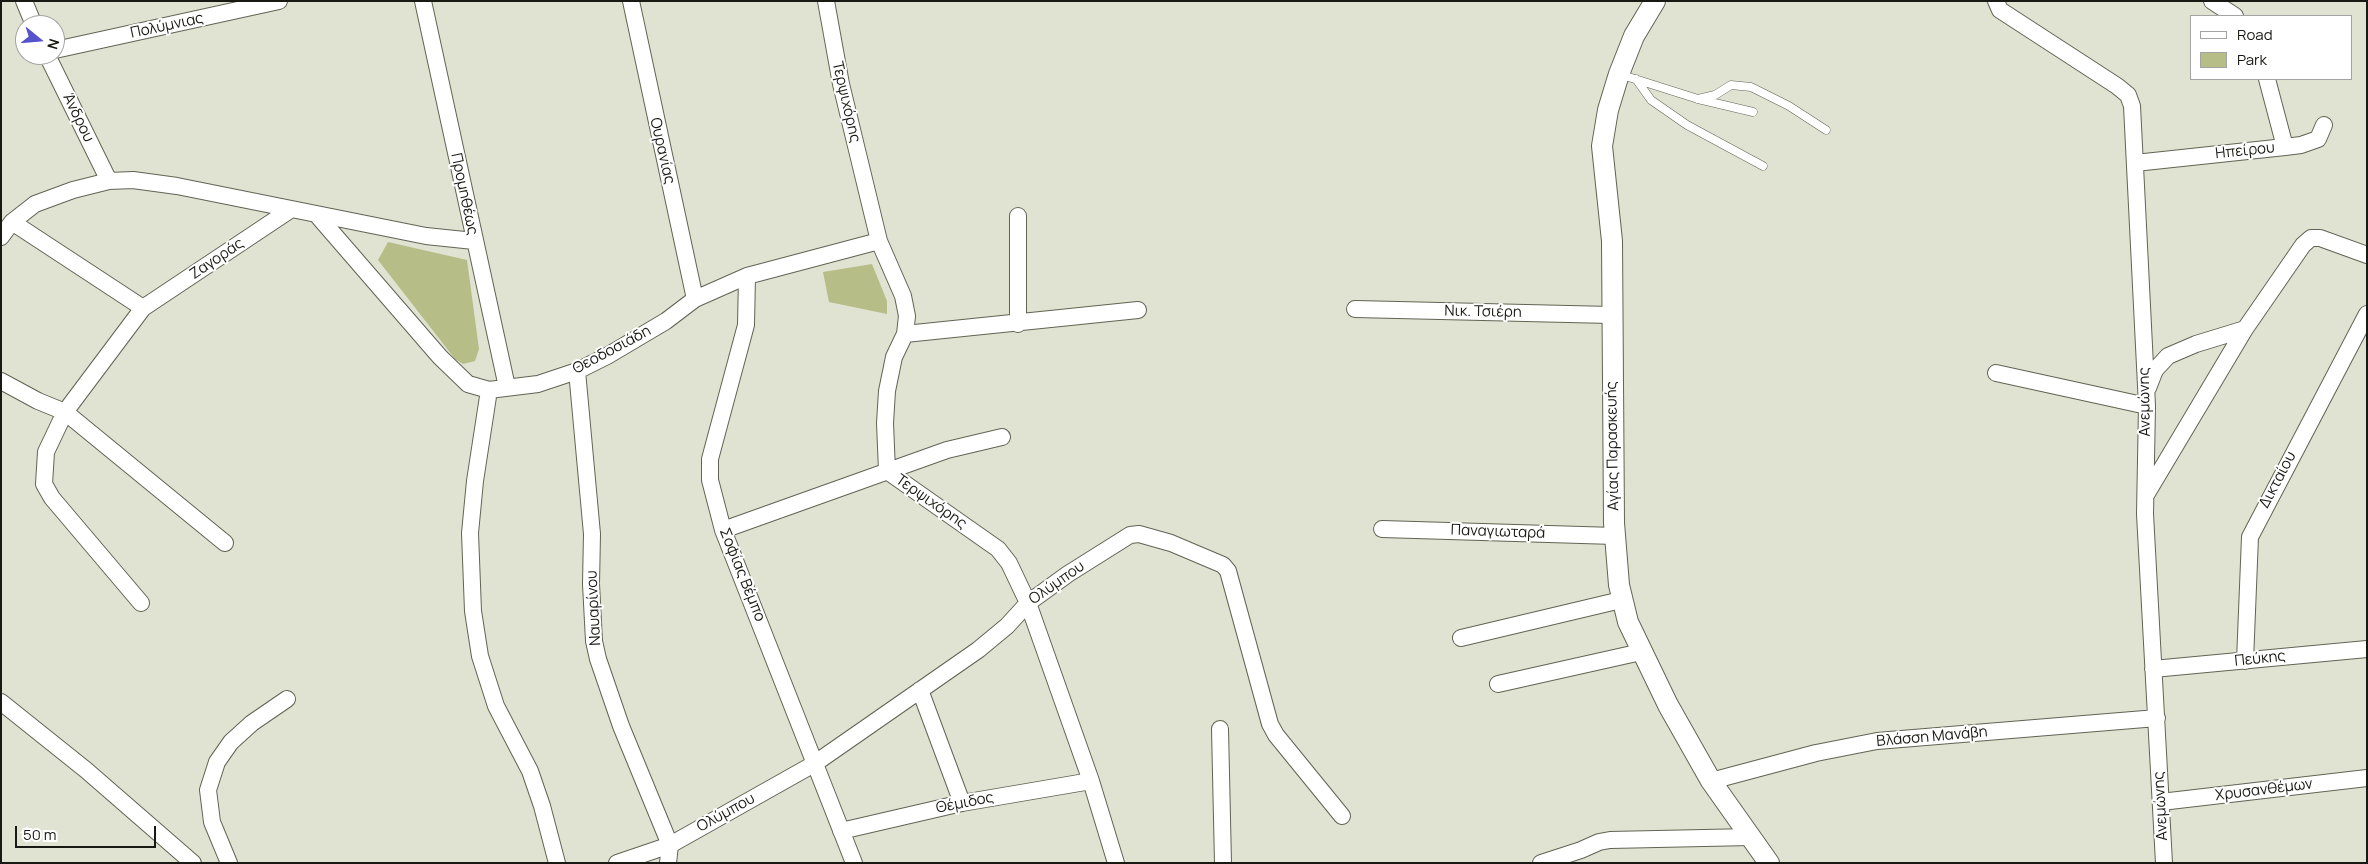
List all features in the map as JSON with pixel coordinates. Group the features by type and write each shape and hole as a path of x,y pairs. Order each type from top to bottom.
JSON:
{"street":[{"path":"24,1 30,15"},
{"name":"Πολύμνιας","path":"65,48 279,1"},
{"name":"Προμηθέως","path":"423,1 507,387"},
{"name":"Ουρανίας","path":"631,1 653,111 695,299"},
{"name":"Τερψιχόρης","path":"826,1 841,84 879,241 903,296 907,316 905,334 894,357 887,391 885,423 887,471 998,549 1009,563 1028,603 1091,781 1116,863"},
{"name":"Αγίας Παρασκευής","path":"1655,1 1634,36 1628,77 1608,110 1602,146 1612,241 1615,536 1621,600 1641,652 1711,781 1769,863"},
{"path":"2212,1 2233,15"},
{"name":"Ανεμώνης","path":"1998,6 2117,86 2128,95 2132,106 2146,399 2145,497 2164,863"},
{"name":"Άνδρου","path":"51,65 109,181"},
{"name":"Ηπείρου","path":"2135,163 2285,147 2267,80"},
{"path":"2285,147 2301,145 2318,139 2324,125"},
{"path":"1,237 12,222 35,204 73,190 109,181 133,180 177,186 426,236 474,241"},
{"name":"Ζαγοράς","path":"141,603 52,498 44,484 46,452 65,412 143,308 290,210"},
{"name":"Θεοδοσιάδη","path":"317,215 440,358 468,384 489,390 538,384 577,371 607,356 666,321 695,299 747,276 879,241"},
{"path":"1018,216 1018,324"},
{"path":"12,222 143,308"},
{"path":"2145,497 2245,329 2303,245 2311,238 2320,238 2367,255"},
{"name":"Σοφίας Βέμπο","path":"747,276 746,325 710,459 710,480 723,530 854,863"},
{"name":"Νικ. Τσιέρη","path":"1355,308 1612,315"},
{"path":"905,334 1018,324 1138,310"},
{"name":"Δικταίου","path":"2245,661 2250,537 2367,314"},
{"path":"1996,373 2146,399 2155,370 2168,356 2196,344 2245,329"},
{"name":"Ναυαρίνου","path":"577,371 592,534 591,584 594,641 621,726 670,844 668,863"},
{"path":"1,381 38,401 65,412 225,543"},
{"path":"489,390 475,481 470,533 473,611 480,656 496,706 530,771 557,863"},
{"path":"723,530 947,450 1002,437"},
{"name":"Παναγιωταρά","path":"1382,529 1615,536"},
{"name":"Ολύμπου","path":"617,863 670,844 814,764 978,650 1007,626 1028,603 1130,535 1148,535 1222,565 1232,578 1267,711 1276,735 1342,816"},
{"path":"1461,638 1621,600"},
{"name":"Πεύκης","path":"2153,669 2367,649"},
{"path":"1498,684 1641,652"},
{"path":"920,690 962,803"},
{"path":"229,863 212,822 208,790 216,762 231,742 252,723 287,699"},
{"path":"1,702 86,770 193,863"},
{"name":"Βλάσση Μανάβη","path":"1711,781 1816,753 1877,741 2157,718"},
{"path":"1220,729 1223,863"},
{"name":"Χρυσανθέμων","path":"2162,802 2367,778"},
{"name":"Θέμιδος","path":"841,831 962,803 1091,781"},
{"path":"1541,863 1610,840 1750,837"}],"lane":[{"path":"1628,77 1698,99 1753,112"},
{"path":"1628,77 1650,100 1687,125 1763,166"},
{"path":"1698,99 1714,95 1731,85 1751,87 1789,106 1826,130"}],"green space":[{"path":"388,242 467,260 479,349 475,361 463,364 455,359 378,260"},
{"path":"872,264 887,301 887,314 829,302 823,272"}]}
